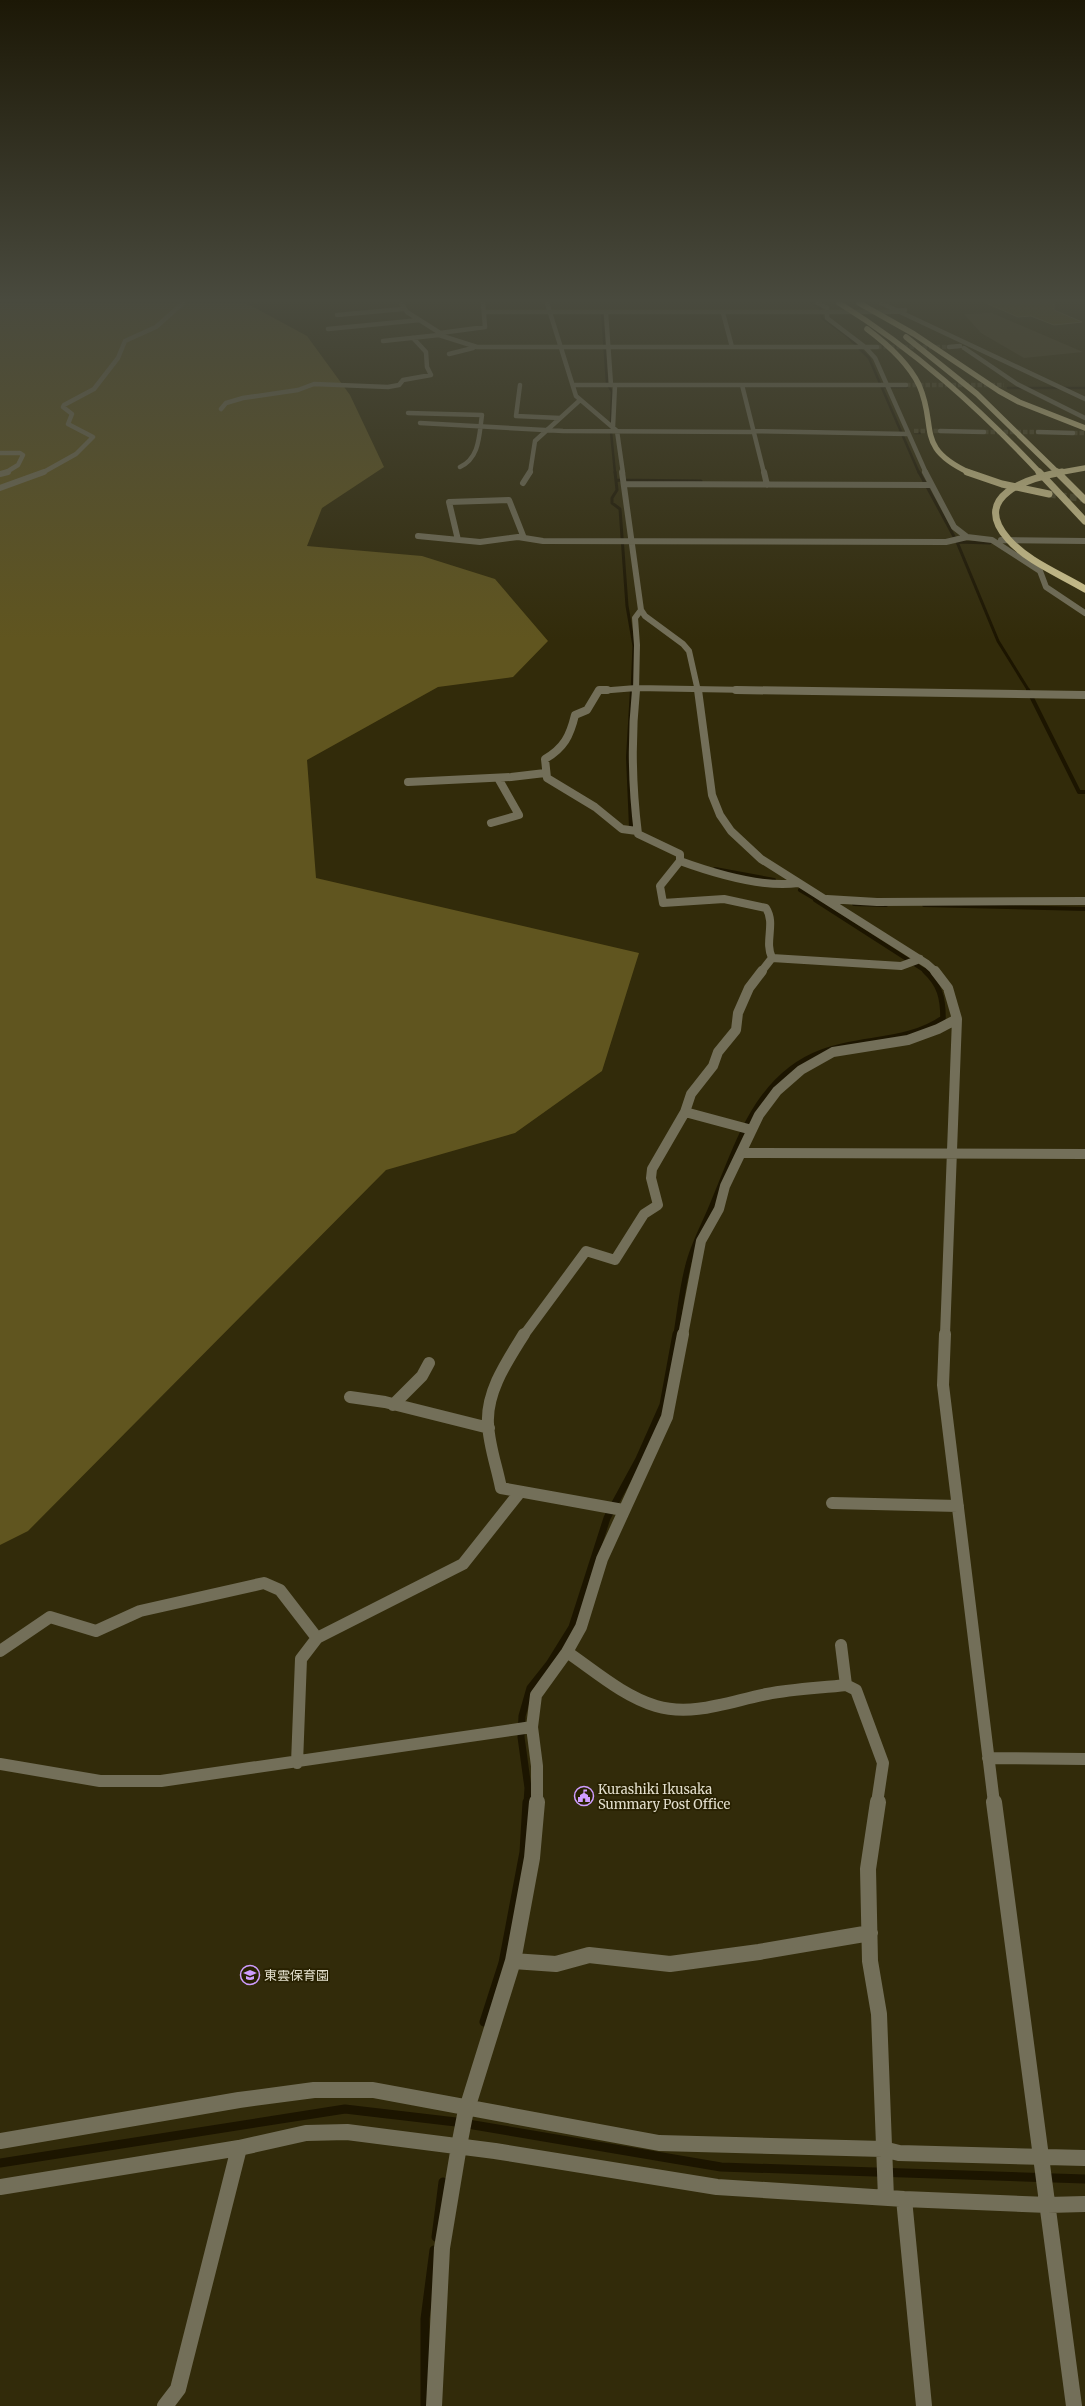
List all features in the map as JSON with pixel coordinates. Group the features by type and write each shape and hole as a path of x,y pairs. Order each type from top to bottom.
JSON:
{"highway":[{"path":"926,415 932,442 941,454 954,464 987,479 1049,494"},
{"path":"985,415 1005,435 1085,521"},
{"path":"1001,415 1085,500"},
{"path":"1055,415 1085,428"},
{"path":"1085,468 1045,474 1020,483 1002,496 995,512 997,524 1007,538 1025,553 1085,589"}],"street":[{"path":"0,488 49,469 89,445 93,437 85,431 68,424 71,415"},
{"path":"460,467 469,463 476,453 478,427 480,425 482,415"},
{"path":"516,415 560,418"},
{"path":"523,483 532,464 535,441 545,429 563,415"},
{"path":"598,415 617,431 624,481 626,540 641,610 645,616 683,644 689,651 698,690 716,810 736,839 762,859 944,978 953,995 957,1019 943,1385 988,1758 1074,2406"},
{"path":"612,415 613,427"},
{"path":"750,415 766,483"},
{"path":"899,415 927,485 954,527 967,536 992,540 1085,541"},
{"path":"420,423 617,431 907,432"},
{"path":"940,431 984,432"},
{"path":"1038,432 1073,432"},
{"path":"0,453 20,453 23,455 22,460 16,467 0,474"},
{"path":"624,481 927,485"},
{"path":"458,540 449,502 509,500 524,538"},
{"path":"418,536 480,542 492,539 524,538 543,540 955,540 967,536"},
{"path":"992,540 1040,571 1046,587 1085,613"},
{"path":"634,831 633,688 637,645 635,618 641,610"},
{"path":"798,883 773,884 702,869 634,831 622,829 595,807 547,778 545,773 545,758 563,748 568,739 575,715 587,710 599,690 633,688 1085,695"},
{"path":"408,782 498,778 545,773"},
{"path":"491,822 519,815 498,778"},
{"path":"680,858 660,886 663,903 724,899 766,908 770,913 772,922 768,939 769,954 772,958"},
{"path":"825,899 877,902 1085,901"},
{"path":"772,958 900,966 916,961"},
{"path":"616,1508 501,1488 488,1422 493,1392 515,1348 586,1251 615,1260 644,1214 658,1205 651,1178 652,1169 685,1112 690,1094 713,1066 718,1052 736,1030 738,1013 749,988 772,958"},
{"path":"434,2406 434,2369 442,2248 460,2140 467,2111 513,1961 532,1858 537,1816 537,1766 525,1728 536,1695 567,1652 580,1627 602,1559 616,1508 667,1417 701,1241 719,1209 725,1186 741,1152 747,1129 777,1092 801,1070 833,1052 856,1047 908,1040 938,1029 957,1019"},
{"path":"685,1112 747,1129"},
{"path":"741,1152 1085,1154"},
{"path":"393,1404 422,1376 429,1363"},
{"path":"350,1397 393,1404 489,1428"},
{"path":"297,1763 301,1659 317,1638 463,1564 520,1492"},
{"path":"832,1503 958,1506"},
{"path":"0,1651 50,1617 96,1631 140,1611 264,1583 280,1590 317,1638"},
{"path":"841,1645 846,1685"},
{"path":"567,1652 638,1697 655,1706 676,1711 725,1705 768,1694 846,1685 856,1690 883,1763 868,1869 870,1961 879,2014 885,2182"},
{"path":"0,1764 100,1781 161,1781 297,1763 525,1728"},
{"path":"988,1758 1085,1759"},
{"path":"513,1961 556,1964 589,1955 670,1964 759,1952 870,1933"},
{"path":"0,2141 239,2100 314,2090 373,2090 467,2111 659,2143 883,2149 899,2153 1042,2164 1085,2158"},
{"path":"0,2187 239,2148 306,2133 347,2132 460,2140 717,2187 885,2182 904,2199 1047,2197 1085,2204"},
{"path":"165,2406 178,2389 239,2148"},
{"path":"904,2199 924,2406"}],"shaded area":[{"path":"0,415 360,415 384,467 322,508 307,546 422,556 495,579 548,641 513,677 438,687 307,760 316,878 639,953 602,1071 515,1133 386,1170 28,1531 0,1545"}],"waterway":[{"path":"611,415 611,422"},
{"path":"894,415 919,473"},
{"path":"611,432 615,473"},
{"path":"915,433 920,433"},
{"path":"615,472 617,490 612,498 612,503 620,509 627,606 634,646 632,691"},
{"path":"919,472 957,542"},
{"path":"616,480 701,481"},
{"path":"957,542 990,543"},
{"path":"957,542 998,641 1029,691"},
{"path":"632,690 628,757 631,827 634,832"},
{"path":"1028,690 1079,792 1085,792"},
{"path":"715,869 774,880"},
{"path":"800,890 817,900"},
{"path":"815,900 927,972"},
{"path":"854,904 886,905"},
{"path":"924,905 1085,909"},
{"path":"676,1335 684,1283 693,1250 732,1157 753,1114 781,1077 800,1063 822,1052 837,1047 915,1032 943,1018 940,992 934,981 925,971"},
{"path":"527,1803 528,1788 521,1737 522,1716 530,1688 549,1664 572,1627 607,1518 639,1459 663,1405 676,1334"},
{"path":"484,2022 503,1963 524,1852 527,1802"},
{"path":"0,2163 345,2109 456,2122 721,2167 1085,2179"},
{"path":"436,2237 443,2182"},
{"path":"425,2406 425,2319 434,2250"}],"tunnel":[{"path":"914,431 940,431"},
{"path":"984,432 1038,432"},
{"path":"1073,433 1085,433"},
{"path":"1049,494 1085,499"}],"place":[{"name":"Kurashiki Ikusaka Summary Post Office","path":"584,1796"},
{"name":"東雲保育園","path":"250,1975"}]}
